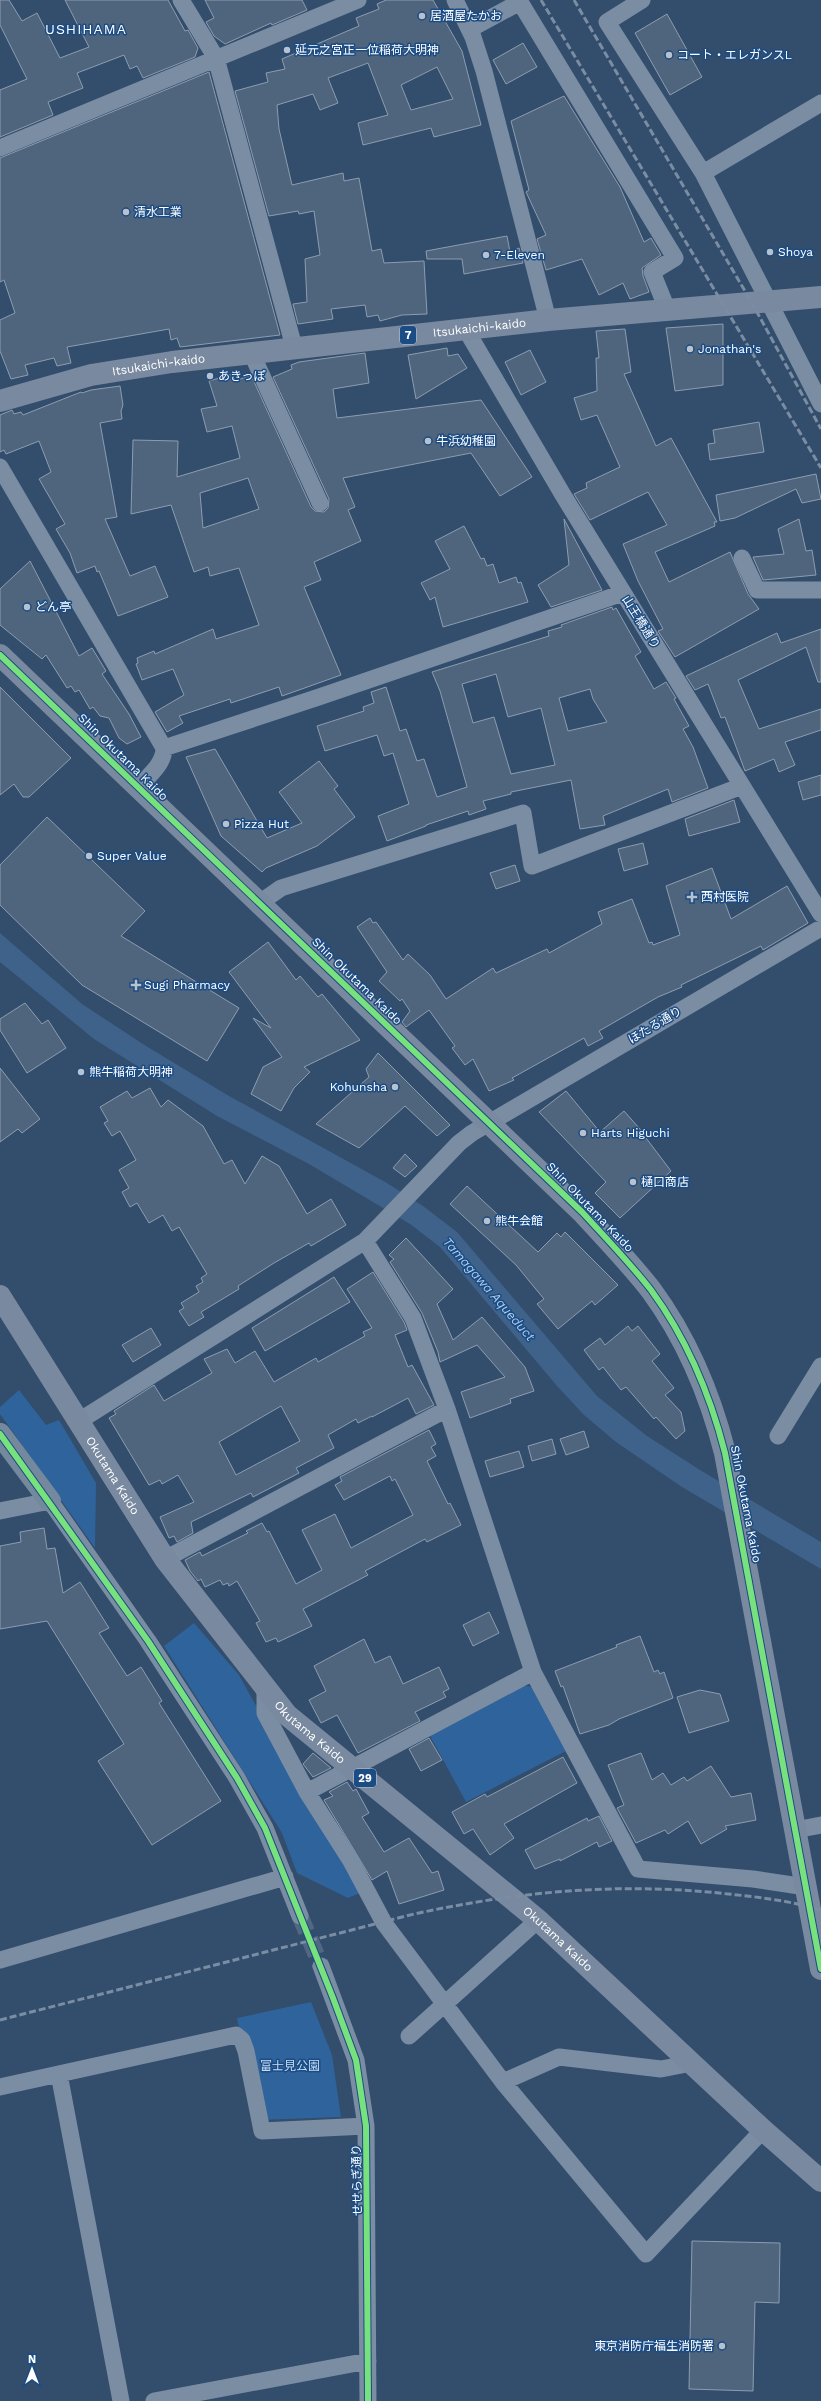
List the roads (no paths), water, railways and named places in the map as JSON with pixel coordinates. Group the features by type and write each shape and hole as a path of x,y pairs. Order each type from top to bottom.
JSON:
{"main road":[{"name":"Itsukaichi-kaido","path":"0,401 91,375 251,352 465,328 667,309 821,297"},
{"name":"Shin Okutama Kaido","path":"0,655 261,902 489,1124 582,1212 651,1290 682,1339 708,1396 725,1453 795,1830 811,1891 821,1969"},
{"name":"Okutama Kaido","path":"0,1296 165,1558 287,1715 353,1768 412,1819 538,1920 763,2130 821,2180"}],"street":[{"path":"181,0 216,58 294,347"},
{"path":"0,148 358,0"},
{"path":"455,0 470,29 484,71 548,320"},
{"path":"642,0 606,22 703,174 821,404"},
{"path":"470,29 520,2 675,258 652,272 667,309"},
{"path":"703,174 821,103"},
{"name":"山王橋通り","path":"465,328 624,593 821,914"},
{"path":"251,352 320,503"},
{"path":"0,467 164,748 164,756 159,764 139,787"},
{"path":"742,558 757,590 821,590"},
{"path":"164,748 624,593"},
{"path":"261,902 281,888 522,813 532,866 742,786"},
{"name":"ほたる通り","path":"79,1421 365,1241 459,1143 821,928"},
{"path":"365,1241 413,1318 447,1409 533,1672 638,1870 754,1879 811,1891"},
{"path":"778,1436 821,1366"},
{"path":"165,1558 447,1409"},
{"path":"0,1434 50,1501 148,1641 237,1778 265,1828 300,1916"},
{"path":"0,1511 50,1501"},
{"path":"307,1792 533,1672"},
{"path":"266,1687 265,1713 307,1792 351,1861 384,1923 443,2004 503,2082 646,2254 763,2130"},
{"path":"795,1830 821,1826"},
{"path":"0,1960 285,1877"},
{"path":"409,2036 538,1920"},
{"name":"せせらぎ通り","path":"321,1966 356,2060 366,2126 368,2401"},
{"path":"0,2087 236,2035 242,2040 246,2051 262,2131 366,2126"},
{"path":"503,2082 559,2057 661,2069 692,2063"},
{"path":"59,2074 121,2401"},
{"path":"154,2401 368,2361"}],"water":[{"name":"Tamagawa Aqueduct","path":"0,933 82,1004 146,1046 229,1096 387,1183 423,1206 457,1232 597,1396 647,1436 700,1470 821,1542 821,1569 682,1487 616,1442 584,1415 557,1386 440,1247 410,1224 309,1164 217,1116 94,1039 0,962"}],"tunnel":[{"path":"300,1916 321,1966"}],"railway":[{"path":"541,0 821,468"},
{"path":"574,0 752,303 821,429"},
{"path":"0,2020 414,1914 493,1899 532,1894 609,1889 688,1890 751,1896 821,1910"}],"place":[{"name":"居酒屋たかお","path":"422,16"},
{"name":"延元之宮正一位稲荷大明神","path":"287,50"},
{"name":"コート・エレガンスL","path":"669,55"},
{"name":"清水工業","path":"126,212"},
{"name":"Shoya","path":"770,252"},
{"name":"7-Eleven","path":"486,255"},
{"name":"Jonathan's","path":"690,349"},
{"name":"あきっぽ","path":"210,376"},
{"name":"牛浜幼稚園","path":"428,441"},
{"name":"どん亭","path":"27,607"},
{"name":"Pizza Hut","path":"226,824"},
{"name":"Super Value","path":"89,856"},
{"name":"西村医院","path":"692,897"},
{"name":"Sugi Pharmacy","path":"136,985"},
{"name":"熊牛稲荷大明神","path":"81,1072"},
{"name":"Kohunsha","path":"395,1087"},
{"name":"Harts Higuchi","path":"583,1133"},
{"name":"樋口商店","path":"633,1182"},
{"name":"熊牛会館","path":"487,1221"},
{"name":"東京消防庁福生消防署","path":"722,2346"}],"district":[{"name":"USHIHAMA","path":"86,29"}],"park label":[{"name":"富士見公園","path":"290,2066"}]}
